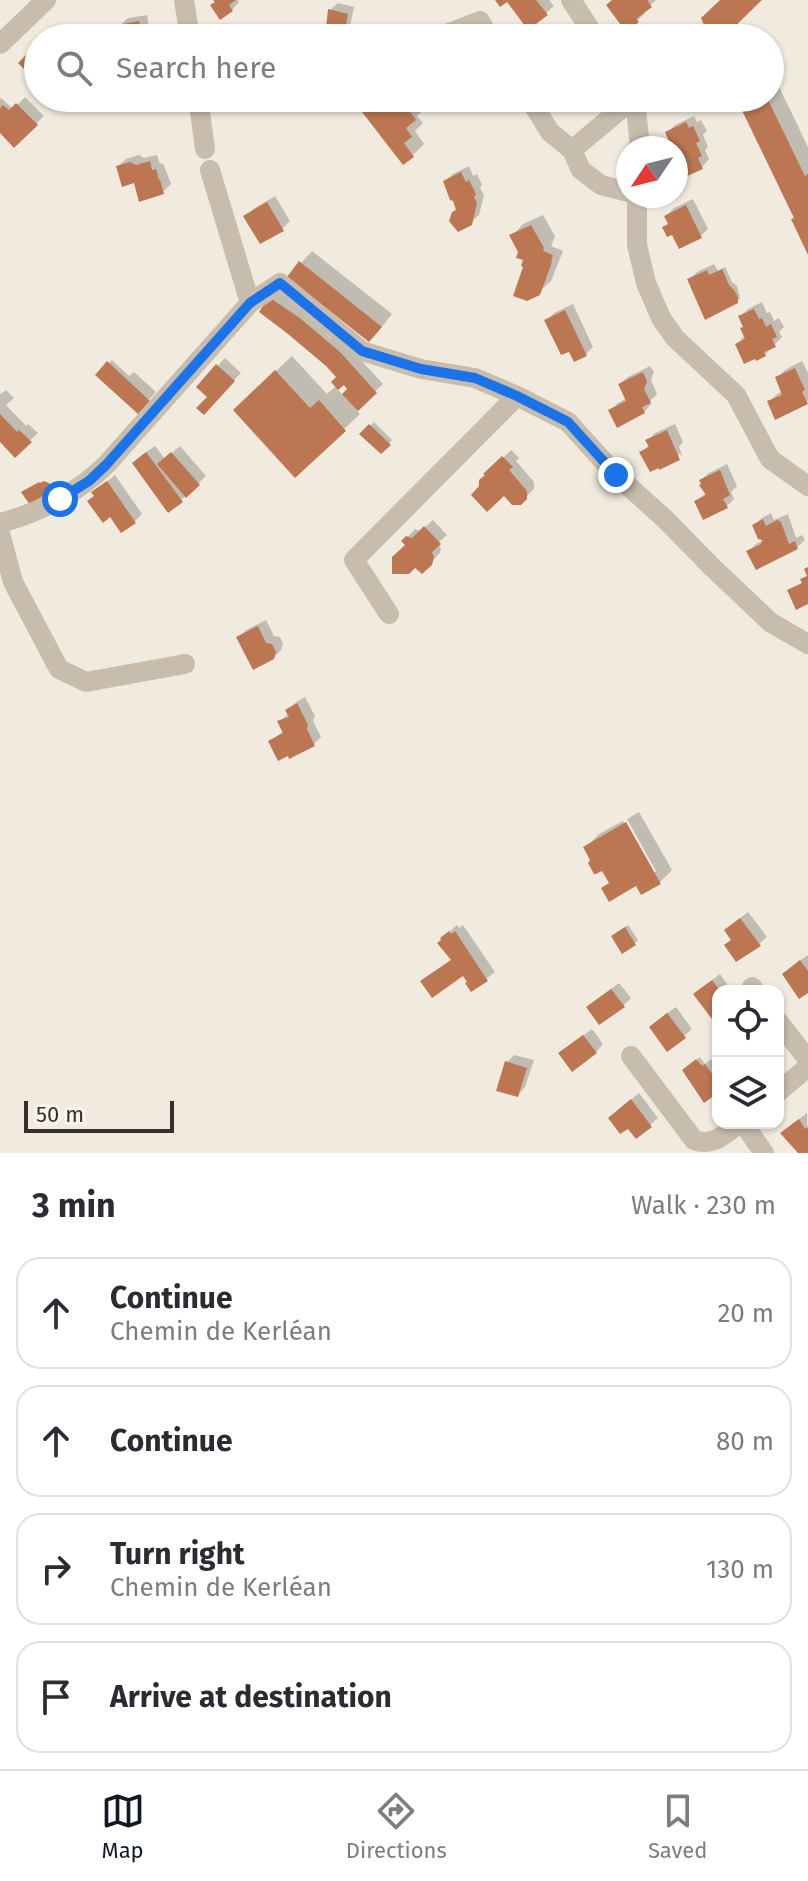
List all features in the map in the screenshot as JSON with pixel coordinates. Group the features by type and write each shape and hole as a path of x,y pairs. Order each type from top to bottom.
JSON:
{"street":[{"path":"0,44 46,0"},
{"path":"184,0 188,24"},
{"path":"573,1 587,24"},
{"path":"200,112 205,149"},
{"path":"538,112 550,132 572,150 581,170 601,185 616,189"},
{"path":"572,150 618,112"},
{"path":"636,112 639,136"},
{"path":"210,170 250,303"},
{"path":"637,208 637,245 646,283 661,318 675,338 736,395 770,459 808,486"},
{"path":"0,523 31,513 89,481 250,303 280,283 362,351 421,369 475,378 568,422 616,475 770,622 808,644"},
{"path":"389,614 354,560 517,396"},
{"path":"0,533 13,582 59,669 86,682 185,664"},
{"path":"784,1029 808,1060"},
{"path":"631,1056 694,1140 705,1144 733,1129"},
{"path":"784,1087 808,1067"},
{"path":"746,1129 764,1153"}],"building":[{"path":"213,0 236,0 229,5 233,11 220,20 210,5 215,2"},
{"path":"495,0 536,0 548,15 536,24 524,24 507,2 500,7"},
{"path":"612,0 647,0 652,7 636,19 639,22 636,24 620,24 606,5"},
{"path":"720,0 762,0 737,24 704,24 701,18"},
{"path":"328,9 348,14 346,24 326,24"},
{"path":"16,103 38,125 14,148 0,133 0,108 3,105 9,110"},
{"path":"362,112 410,112 416,120 406,128 412,137 404,143 414,157 403,165"},
{"path":"743,112 774,112 805,176 808,174 808,255 791,219 794,218"},
{"path":"686,122 689,128 693,126 700,141 696,143 702,156 698,158 703,169 688,176 688,136 667,136 665,132"},
{"path":"150,161 164,194 139,202 134,183 122,187 116,166"},
{"path":"461,172 466,182 469,180 477,203 472,225 458,232 449,221 456,210 443,181"},
{"path":"267,202 284,231 260,244 243,216"},
{"path":"680,208 687,208 702,238 679,249 672,235 667,237 662,227 668,224 664,216"},
{"path":"531,225 543,251 553,255 540,295 527,301 513,296 523,260 516,258 518,252 509,235"},
{"path":"299,261 382,327 369,342 287,277"},
{"path":"722,269 738,297 738,303 705,320 687,279 707,270 709,275"},
{"path":"269,297 341,353 377,393 358,411 342,394 347,389 344,385 338,390 331,382 336,377 326,366 259,312"},
{"path":"754,309 766,327 771,324 777,337 772,339 776,347 764,352 766,356 744,364 735,344 745,339 738,316"},
{"path":"565,310 587,356 574,362 569,352 561,355 544,320"},
{"path":"107,361 150,401 138,414 95,375"},
{"path":"216,364 235,381 204,415 196,408 207,397 196,387"},
{"path":"795,368 808,404 775,420 767,401 782,395 775,377"},
{"path":"275,370 310,408 319,400 346,431 295,478 233,410"},
{"path":"643,372 647,381 644,389 651,403 642,407 645,413 617,428 608,410 626,401 618,384"},
{"path":"0,414 32,442 15,458 0,442"},
{"path":"369,424 391,445 381,454 359,434"},
{"path":"667,430 680,460 650,472 639,452 649,447 645,440"},
{"path":"146,452 183,502 168,513 132,463"},
{"path":"171,452 200,485 186,498 157,464"},
{"path":"502,456 513,467 509,470 527,491 527,499 521,505 512,505 504,496 487,512 471,495 479,486 483,474"},
{"path":"720,470 730,495 723,499 728,508 703,520 694,501 706,495 699,480"},
{"path":"44,481 51,487 49,492 30,505 21,492"},
{"path":"107,481 136,523 121,533 110,517 103,523 87,501 94,496 91,492"},
{"path":"763,519 766,526 777,520 781,522 789,544 795,541 798,549 756,570 746,551 761,544 762,540 758,539 752,525"},
{"path":"424,526 441,544 432,552 432,565 422,574 415,568 409,574 392,574 392,557 405,545 401,541 406,536 412,538"},
{"path":"808,567 808,604 796,610 787,590 802,583 800,579 807,576 804,569"},
{"path":"258,626 266,643 272,644 276,652 274,659 253,670 236,637"},
{"path":"297,703 315,746 278,761 268,741 283,733 277,721 289,717 285,710"},
{"path":"626,822 661,884 641,895 636,886 609,902 601,888 609,883 602,871 594,874 583,847"},
{"path":"740,918 761,946 736,962 724,945 731,940 724,930"},
{"path":"625,927 636,945 622,954 611,936"},
{"path":"449,931 451,934 455,931 488,981 471,992 463,976 432,998 420,981 451,960 437,943"},
{"path":"800,960 808,971 808,993 799,999 782,974"},
{"path":"712,980 716,985 712,985 712,1019 693,994"},
{"path":"611,989 625,1007 599,1025 586,1007"},
{"path":"667,1013 686,1038 667,1052 649,1027"},
{"path":"583,1035 597,1053 572,1072 558,1053"},
{"path":"696,1059 702,1066 705,1064 712,1074 712,1097 704,1103 682,1070"},
{"path":"505,1061 527,1068 518,1097 496,1091"},
{"path":"631,1099 652,1127 636,1139 628,1129 620,1134 608,1118"},
{"path":"799,1119 805,1129 808,1127 808,1153 798,1153 780,1133"}],"route":[{"path":"60,499 89,481 106,465 250,303 280,283 362,351 421,369 475,378 568,422 616,475"}]}
